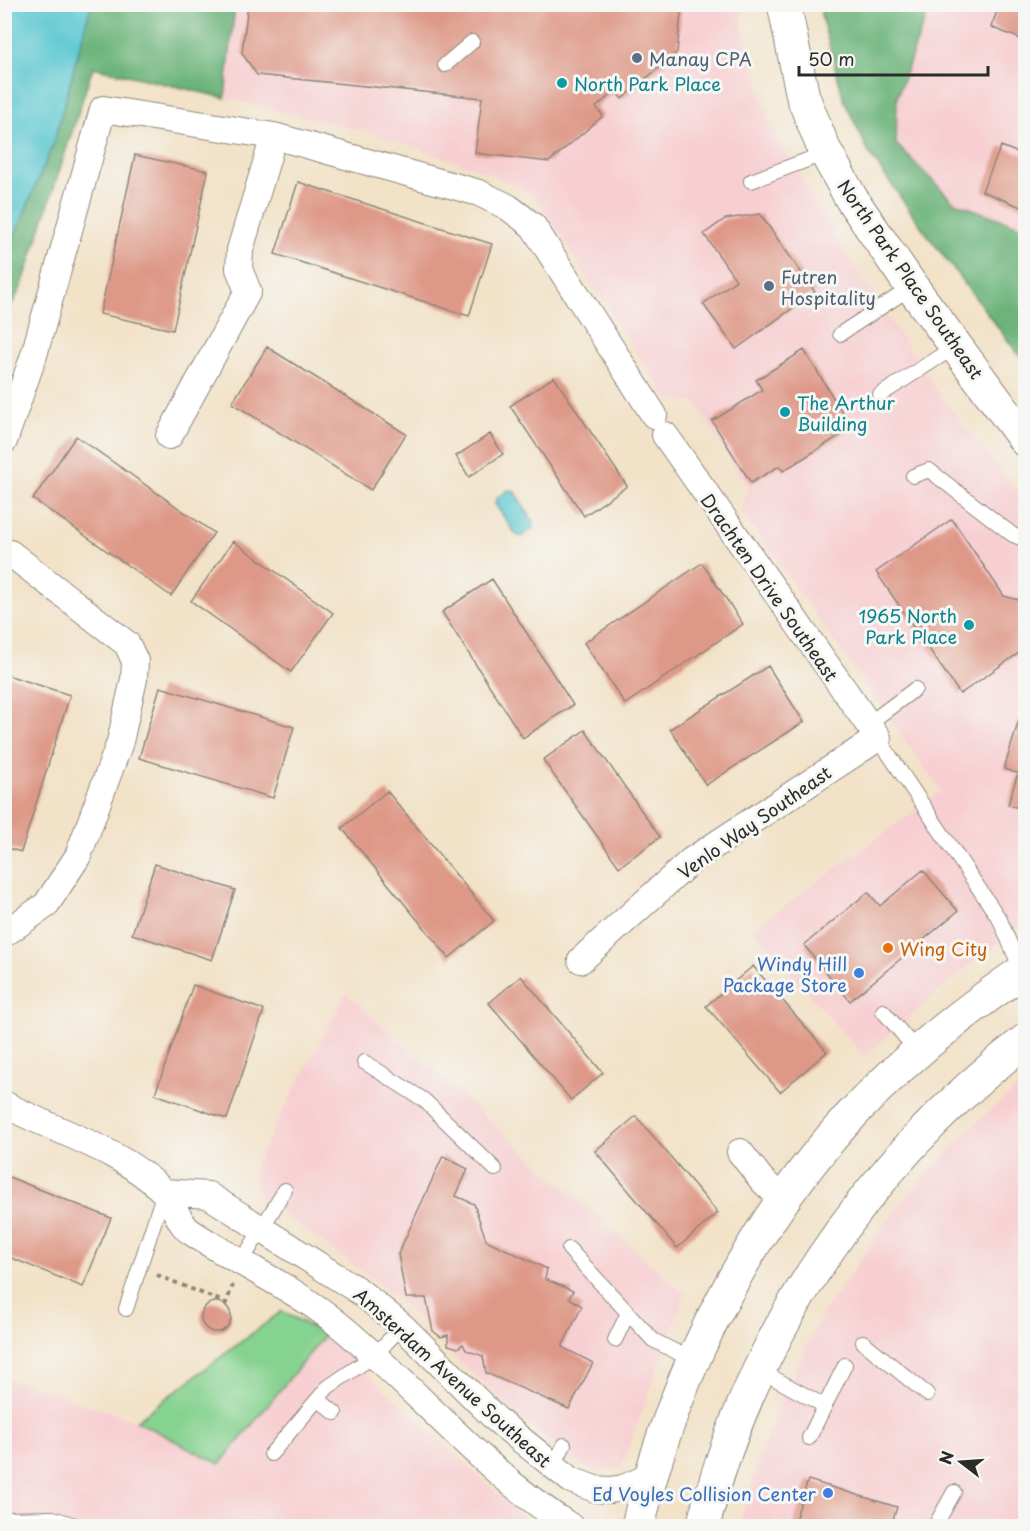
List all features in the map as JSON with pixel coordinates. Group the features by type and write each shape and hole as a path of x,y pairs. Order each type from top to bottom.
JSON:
{"main road":[{"name":"North Park Place Southeast","path":"784,4 803,97 826,153 851,198 956,346 1022,427"},
{"path":"638,1527 651,1476 694,1361 729,1290 784,1201 852,1116 917,1051 984,998 1024,971"},
{"path":"703,1527 722,1460 758,1370 811,1274 873,1188 907,1148 966,1089 1026,1040"}],"street":[{"path":"4,441 34,355 103,109 274,136 240,250 239,269 248,291 169,436"},
{"name":"Drachten Drive Southeast","path":"274,136 479,193 508,207 532,226 660,425 873,731"},
{"path":"4,552 10,553 127,644 135,661 134,679 120,742 78,856 46,905 4,934"},
{"name":"Venlo Way Southeast","path":"581,960 692,860 873,731"},
{"name":"Amsterdam Avenue Southeast","path":"4,1104 112,1153 164,1192 188,1231 242,1262 336,1322 375,1355 501,1477 570,1527"},
{"path":"740,1152 762,1180 784,1201"},
{"name":"Amsterdam Avenue Southeast","path":"164,1192 208,1194 360,1291 402,1326 498,1421 553,1468 571,1480 595,1489 623,1488 651,1476"}],"lane":[{"path":"445,65 472,42"},
{"path":"751,181 826,153"},
{"path":"840,334 912,287"},
{"path":"880,395 956,346"},
{"path":"913,476 929,470 1013,535 1026,540"},
{"path":"915,689 873,731 1000,920 1024,971"},
{"path":"883,1011 917,1051"},
{"path":"364,1062 424,1100 495,1169"},
{"path":"242,1262 285,1190"},
{"path":"126,1309 164,1192"},
{"path":"569,1249 653,1340 694,1361"},
{"path":"615,1340 628,1312"},
{"path":"271,1454 328,1387 375,1355 402,1326"},
{"path":"863,1342 927,1394"},
{"path":"808,1438 845,1365"},
{"path":"758,1370 823,1405"},
{"path":"318,1398 335,1413"},
{"path":"553,1468 564,1445"},
{"path":"935,1527 954,1492"},
{"path":"4,1519 53,1518 78,1527"}],"path":[{"path":"178,1284 226,1303 242,1262"}],"shaded area":[{"path":"235,5 742,5 742,25 771,129 860,275 935,388 998,469 1025,497 1025,922 945,985 864,1057 753,929 941,791 742,512 747,488 695,402 668,400 534,196 494,175 376,134 225,98"},
{"path":"930,5 1025,5 1025,228 954,202 896,144 897,97"},
{"path":"346,993 685,1294 621,1469 597,1471 580,1464 525,1422 457,1359 393,1294 258,1196 253,1168"},
{"path":"1025,1081 1025,1526 738,1526 775,1412 823,1313 899,1205 968,1130"},
{"path":"325,1335 533,1526 5,1526 5,1377 136,1421 220,1464"}],"green space":[{"path":"91,5 235,5 225,98 93,67 22,286 5,317 5,259 54,142"},
{"path":"821,5 930,5 897,97 896,144 954,202 1025,228 1025,363 923,229 869,153 844,100 821,15"},
{"path":"282,1311 325,1335 220,1464 136,1421"}],"water":[{"path":"5,4 91,5 54,142 5,259"},
{"path":"508,490 514,491 534,523 533,528 521,537 516,535 495,504 496,499"}],"building":[{"path":"248,4 682,4 677,52 622,99 615,91 596,107 603,116 549,162 475,153 482,98 257,75 242,53"},
{"path":"986,4 1026,4 1026,41 991,27 998,9"},
{"path":"1001,146 1026,156 1026,209 982,191"},
{"path":"135,155 208,171 173,330 100,314"},
{"path":"298,182 492,244 469,316 275,254"},
{"name":"Futren Hospitality","path":"760,214 815,292 736,349 703,304 736,280 704,234 725,219"},
{"path":"267,347 406,434 371,490 232,403"},
{"name":"The Arthur Building","path":"804,350 852,428 783,471 779,466 751,483 712,421 762,390 756,380"},
{"path":"554,377 627,486 584,516 510,406"},
{"path":"490,434 503,454 469,477 456,456"},
{"path":"76,436 214,533 171,596 33,499"},
{"name":"1965 North Park Place","path":"952,519 1004,596 1026,602 1026,648 960,694 876,572"},
{"path":"233,541 333,613 291,672 191,601"},
{"path":"702,563 743,624 625,704 584,643"},
{"path":"492,579 573,705 523,738 442,612"},
{"path":"768,666 804,722 706,785 670,729"},
{"path":"4,674 70,695 21,852 4,847"},
{"path":"160,687 294,727 273,798 139,758"},
{"path":"1019,720 1026,722 1026,776 1004,769"},
{"path":"585,730 660,837 619,867 543,760"},
{"path":"1017,776 1026,779 1026,810 1008,805"},
{"path":"387,791 494,921 449,958 342,828"},
{"path":"155,864 235,890 212,960 132,934"},
{"path":"923,870 958,911 850,1001 804,945 868,892 880,906"},
{"path":"753,966 827,1052 780,1092 706,1006"},
{"path":"521,976 603,1073 571,1100 489,1003"},
{"path":"193,985 264,1010 227,1119 155,1094"},
{"path":"636,1116 718,1213 677,1248 595,1151"},
{"path":"443,1156 468,1169 456,1196 474,1204 486,1240 547,1269 545,1279 573,1291 569,1298 582,1306 562,1347 593,1363 569,1409 486,1373 483,1356 466,1350 463,1344 458,1348 448,1345 448,1335 441,1337 433,1331 426,1298 406,1298 398,1254"},
{"path":"4,1175 111,1218 83,1287 4,1255"},
{"path":"216,1302 227,1306 231,1317 227,1328 216,1332 205,1328 201,1317 205,1306"},
{"name":"Ed Voyles Collision Center","path":"808,1480 897,1507 891,1526 793,1526"}],"place":[{"name":"Manay CPA","path":"637,58"},
{"name":"North Park Place","path":"562,83"},
{"name":"Futren Hospitality","path":"769,286"},
{"name":"The Arthur Building","path":"785,412"},
{"name":"1965 North Park Place","path":"969,625"},
{"name":"Wing City","path":"888,948"},
{"name":"Windy Hill Package Store","path":"859,973"},
{"name":"Ed Voyles Collision Center","path":"828,1493"}]}
